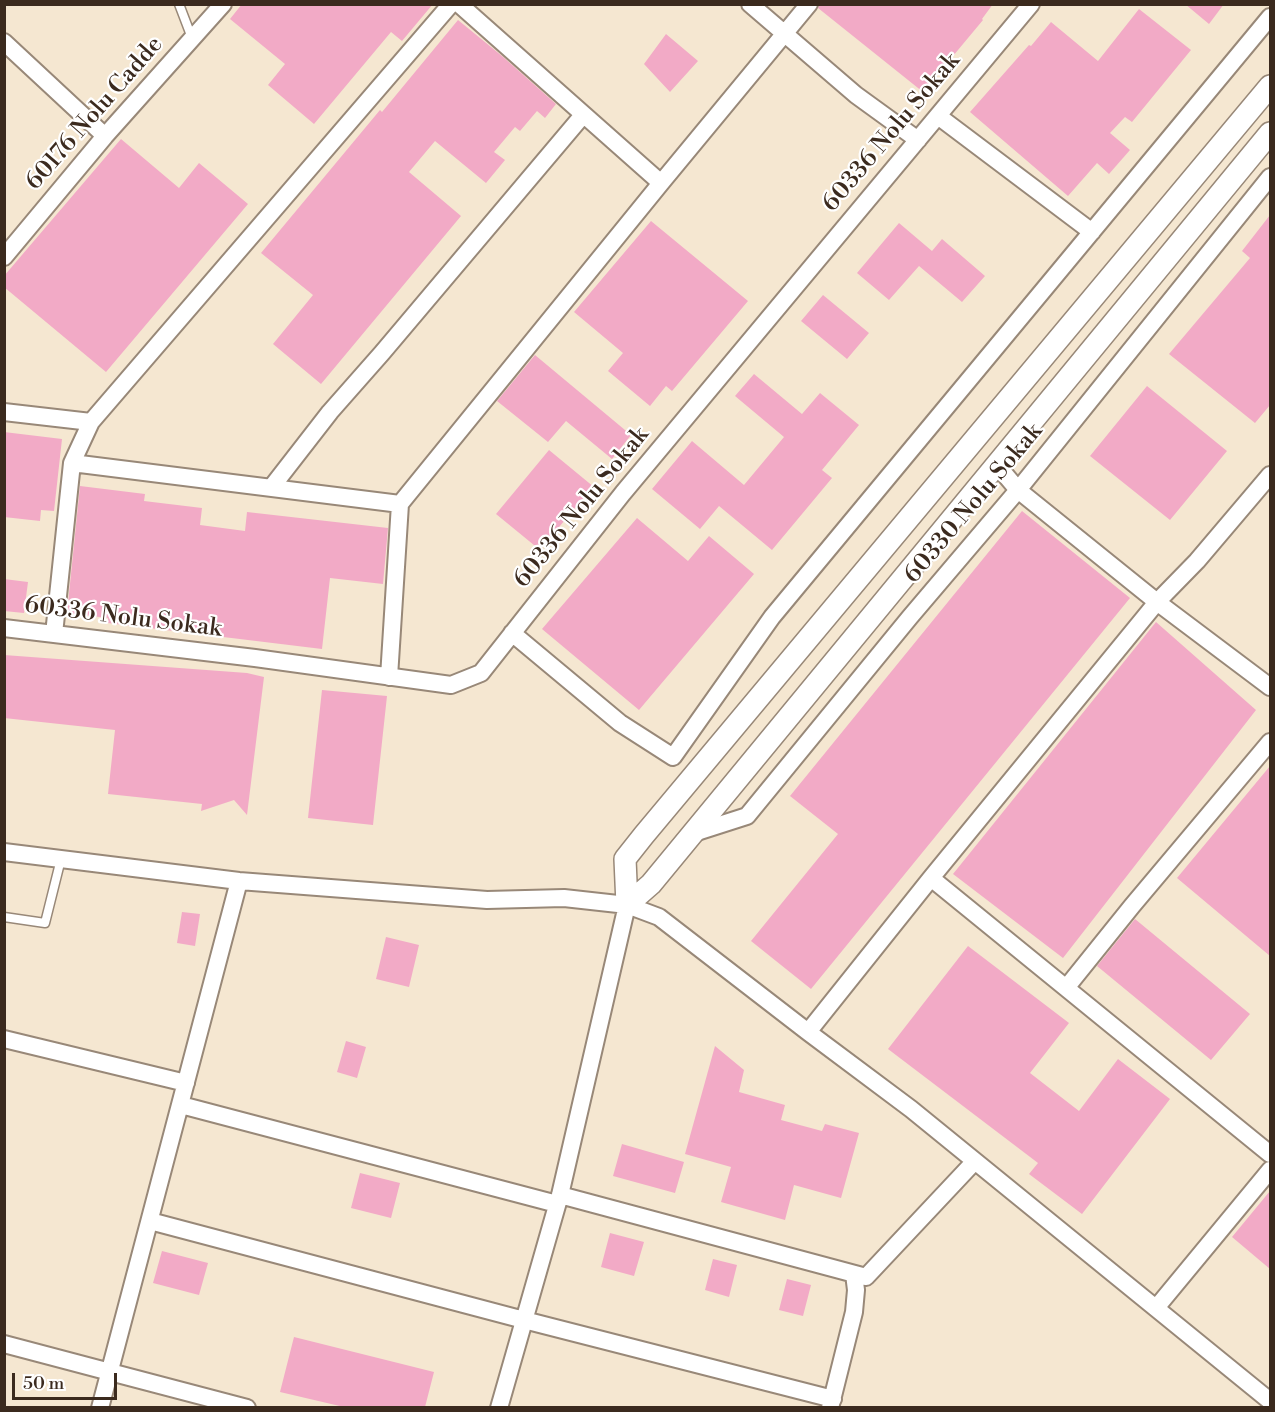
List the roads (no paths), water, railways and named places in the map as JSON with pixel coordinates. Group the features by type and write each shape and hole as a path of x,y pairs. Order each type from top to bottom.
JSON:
{"street":[{"name":"60176 Nolu Cadde","path":"4,256 105,136 223,4"},
{"path":"54,634 72,463 91,422 451,4"},
{"path":"459,4 661,183"},
{"path":"750,4 856,95 918,140"},
{"path":"389,677 399,504 809,4"},
{"name":"60336 Nolu Sokak","path":"4,628 255,658 451,685 481,673 622,493 1031,4"},
{"path":"512,633 620,723 673,757 772,617 1270,17"},
{"path":"4,42 105,136"},
{"path":"499,1407 559,1199 627,905 625,859 1270,86"},
{"path":"271,488 330,412 583,115"},
{"path":"938,116 1092,232"},
{"path":"627,905 651,884 694,833 1270,133"},
{"name":"60330 Nolu Sokak","path":"694,833 747,816 1018,490 1270,177"},
{"path":"4,412 91,422"},
{"path":"72,463 399,504"},
{"path":"996,465 1018,490 1157,602 1270,687"},
{"path":"808,1032 1157,602 1197,561 1270,475"},
{"path":"1066,988 1270,742"},
{"path":"4,852 239,881 477,899 564,898 627,905 659,917 911,1109 1270,1401"},
{"path":"931,878 1270,1154"},
{"path":"100,1407 239,881"},
{"path":"4,1039 186,1083"},
{"path":"181,1105 866,1277 975,1161"},
{"path":"1156,1308 1270,1170"},
{"path":"150,1221 832,1403 854,1312 856,1290 854,1274"},
{"path":"4,1344 247,1407"}],"lane":[{"path":"180,4 193,38"},
{"path":"4,917 45,923 61,859"}]}
